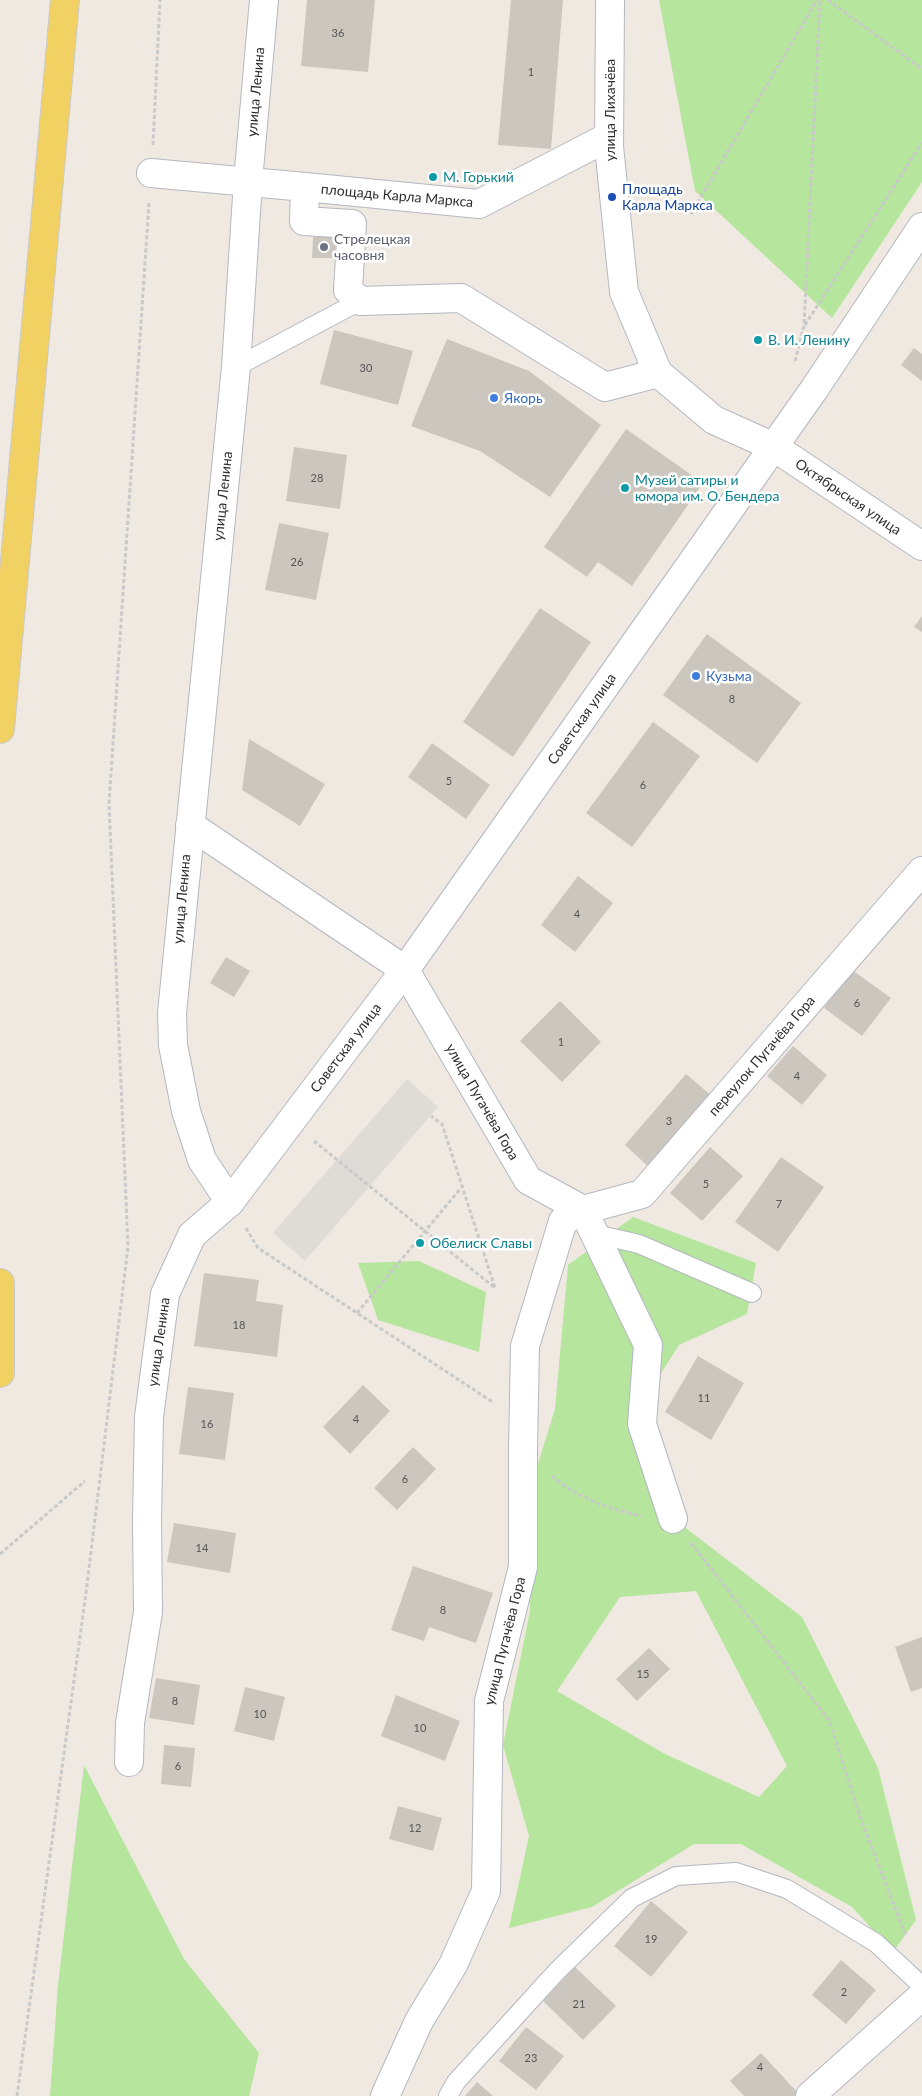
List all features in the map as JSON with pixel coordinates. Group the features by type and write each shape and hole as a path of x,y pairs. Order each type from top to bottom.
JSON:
{"main road":[{"path":"0,729 65,0"},
{"path":"0,1283 0,1373"}],"street":[{"name":"улица Ленина","path":"129,1762 130,1723 148,1612 149,1417 165,1294 192,1235 230,1202 202,1160 186,1111 172,1045 172,1013 236,367 248,181 264,0"},
{"name":"улица Лихачёва","path":"610,0 608,136 612,197 624,292 658,373"},
{"name":"площадь Карла Маркса","path":"360,301 348,290 352,224 304,221 305,187 479,204 608,136"},
{"path":"151,173 305,187"},
{"name":"Советская улица","path":"230,1202 405,970 815,388 922,227"},
{"path":"360,301 461,298 605,387 658,373 714,420 774,446"},
{"name":"Октябрьская улица","path":"774,446 922,546"},
{"path":"190,825 405,970"},
{"name":"переулок Пугачёва Гора","path":"583,1210 642,1194 922,871"},
{"name":"улица Пугачёва Гора","path":"405,970 528,1180 583,1210"},
{"path":"583,1210 648,1344 642,1424 673,1520"},
{"name":"улица Пугачёва Гора","path":"384,2096 418,2021 453,1965 486,1891 488,1701 523,1567 525,1346 563,1221 583,1210"},
{"path":"810,2096 922,1996"}],"lane":[{"path":"236,367 360,301"},
{"path":"596,1234 639,1244 752,1293"},
{"path":"448,2096 456,2082 557,1971 632,1898 676,1876 736,1872 786,1889 876,1943 922,1986"}],"path":[{"path":"17,2096 84,1602 128,1247 109,804 151,173 160,0"},
{"path":"691,214 818,0"},
{"path":"795,363 804,326 818,0"},
{"path":"828,0 922,69"},
{"path":"804,326 922,143"},
{"path":"290,1122 495,1288 461,1188 442,1124 431,1116"},
{"path":"357,1313 461,1188"},
{"path":"258,1248 491,1401"},
{"path":"523,1449 563,1485 612,1510 650,1518 673,1520 829,1720 862,1822 908,1940"},
{"path":"0,1554 85,1481"}],"green space":[{"path":"659,0 922,0 922,182 832,318 695,191"},
{"path":"633,1217 756,1263 747,1314 679,1345 631,1420 687,1529 802,1617 878,1768 916,1920 893,1952 852,1907 741,1844 694,1844 592,1907 509,1928 529,1836 503,1745 530,1611 531,1486 555,1409 568,1265","holes":["696,1591 787,1766 759,1797 665,1754 557,1691 620,1597"]},
{"path":"419,1261 486,1292 479,1352 378,1320 358,1263"},
{"path":"84,1765 184,1959 259,2053 249,2096 50,2096 58,1985"}],"shaded area":[{"path":"407,1079 438,1107 305,1261 273,1233"}],"building":[{"path":"307,0 375,0 368,72 301,66"},
{"path":"511,0 563,0 551,149 498,145"},
{"name":"Стрелецкая часовня","path":"313,237 336,237 335,258 312,258"},
{"path":"334,330 413,351 398,405 320,384"},
{"name":"Якорь","path":"447,339 529,371 601,425 550,497 480,451 411,426"},
{"path":"914,348 922,354 922,381 901,365"},
{"path":"626,429 703,483 632,586 598,562 587,577 544,547"},
{"path":"294,447 347,455 340,509 286,501"},
{"path":"279,523 329,533 316,600 265,590"},
{"path":"540,608 591,642 513,757 463,722"},
{"path":"922,616 922,632 914,627"},
{"path":"707,634 801,703 757,763 663,695"},
{"path":"653,722 700,756 632,847 586,813"},
{"path":"249,739 325,784 300,826 242,790"},
{"path":"432,743 490,785 466,819 408,777"},
{"path":"578,876 613,903 575,952 541,925"},
{"path":"226,957 250,971 234,997 210,983"},
{"path":"852,970 891,998 862,1036 824,1008"},
{"path":"560,1001 601,1042 562,1082 520,1041"},
{"path":"793,1046 827,1075 802,1105 767,1076"},
{"path":"686,1074 713,1097 651,1169 625,1145"},
{"path":"710,1147 743,1176 702,1221 670,1193"},
{"path":"781,1157 824,1187 778,1252 735,1222"},
{"path":"204,1273 259,1280 256,1301 283,1305 277,1357 194,1346"},
{"path":"698,1356 744,1383 711,1440 665,1412"},
{"path":"363,1385 390,1411 350,1454 323,1427"},
{"path":"188,1387 234,1393 225,1460 179,1454"},
{"path":"413,1447 436,1469 397,1510 374,1488"},
{"path":"174,1523 236,1533 230,1573 167,1562"},
{"path":"413,1566 493,1593 476,1643 429,1627 424,1641 391,1630"},
{"path":"922,1637 922,1688 911,1692 895,1647"},
{"path":"649,1648 670,1669 637,1701 616,1679"},
{"path":"156,1678 200,1685 194,1725 149,1718"},
{"path":"245,1687 285,1697 274,1741 234,1731"},
{"path":"396,1695 460,1721 445,1761 381,1736"},
{"path":"164,1745 195,1748 191,1787 161,1784"},
{"path":"398,1806 442,1818 433,1851 389,1839"},
{"path":"651,1901 688,1932 651,1977 614,1946"},
{"path":"841,1960 876,1990 846,2024 812,1995"},
{"path":"575,1967 616,2006 583,2040 543,2001"},
{"path":"526,2027 564,2056 536,2090 499,2061"},
{"path":"761,2053 798,2093 794,2096 744,2096 730,2081"},
{"path":"477,2082 493,2096 465,2096"}],"place":[{"name":"М. Горький","path":"433,177"},
{"name":"Площадь Карла Маркса","path":"612,197"},
{"name":"Стрелецкая часовня","path":"324,247"},
{"name":"В. И. Ленину","path":"758,340"},
{"name":"Якорь","path":"494,398"},
{"name":"Музей сатиры и юмора им. О. Бендера","path":"625,488"},
{"name":"Кузьма","path":"696,676"},
{"name":"Обелиск Славы","path":"420,1243"}]}
